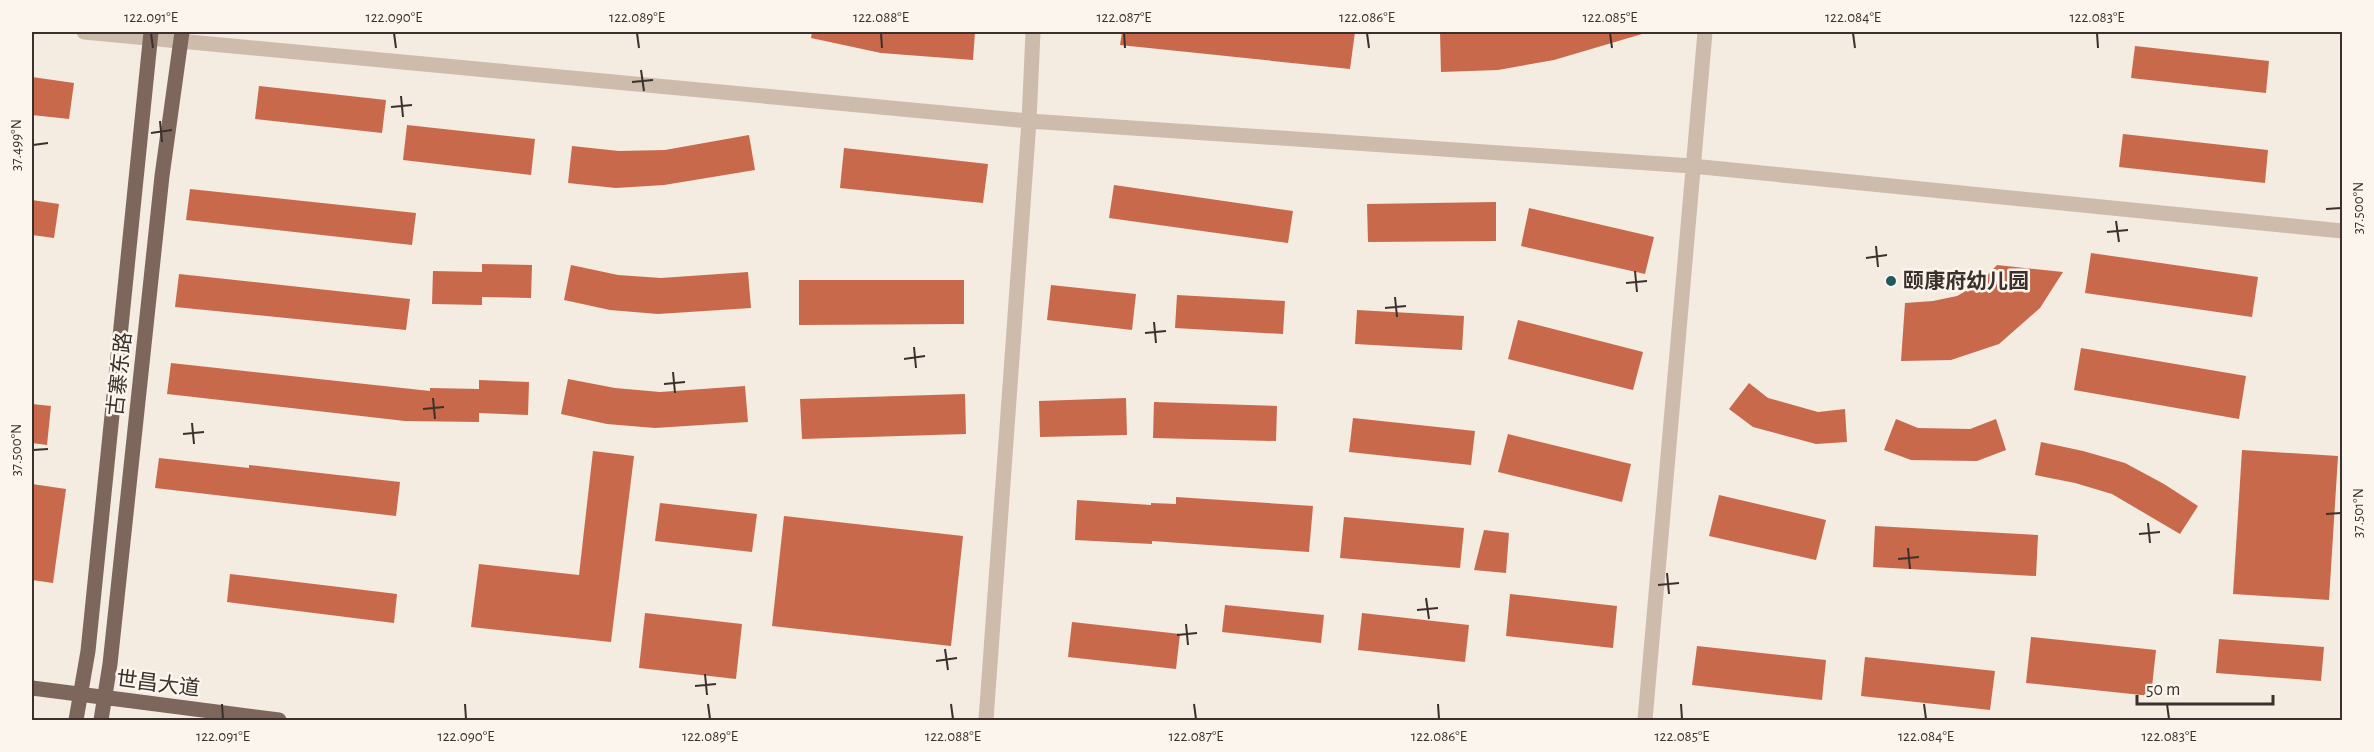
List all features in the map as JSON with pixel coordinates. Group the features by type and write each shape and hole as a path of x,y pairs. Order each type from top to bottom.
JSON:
{"main road":[{"name":"古寨东路","path":"76,720 88,651 151,35"},
{"name":"古寨东路","path":"101,720 162,176 182,37"},
{"name":"世昌大道","path":"32,688 279,720"}],"street":[{"path":"84,32 182,37 1029,122 1692,166 2343,231"},
{"path":"986,720 1034,32"},
{"path":"1645,720 1705,32"}],"building":[{"path":"812,32 975,32 973,60 881,53 811,38"},
{"path":"1122,32 1355,32 1350,69 1120,45"},
{"path":"1440,32 1642,32 1642,34 1554,60 1498,70 1441,72"},
{"path":"2135,46 2269,61 2266,93 2131,78"},
{"path":"32,77 74,83 69,119 32,115"},
{"path":"259,86 386,100 382,133 255,119"},
{"path":"407,125 535,139 531,175 403,160"},
{"path":"2123,134 2268,150 2265,183 2119,167"},
{"path":"749,135 755,170 664,185 616,188 568,183 572,146 619,151 665,150"},
{"path":"844,148 988,164 983,203 840,188"},
{"path":"1114,185 1293,211 1288,243 1109,218"},
{"path":"190,189 416,213 412,245 186,220"},
{"path":"32,200 59,204 54,238 32,235"},
{"path":"1496,202 1496,241 1368,242 1367,204"},
{"path":"1529,208 1654,237 1645,274 1521,246"},
{"path":"2091,253 2258,277 2252,317 2085,293"},
{"path":"482,264 532,265 531,298 482,297 482,305 432,304 433,271 482,272"},
{"path":"571,265 618,275 661,278 748,272 751,308 658,314 610,310 564,300"},
{"path":"1997,265 2063,272 2040,308 1999,344 1951,360 1901,361 1905,303 1957,296 1980,283"},
{"path":"179,274 410,299 406,330 175,307"},
{"path":"799,280 964,280 964,324 799,325"},
{"path":"1051,285 1136,294 1132,330 1047,320"},
{"path":"1177,295 1285,301 1283,334 1175,328"},
{"path":"1357,310 1464,316 1462,350 1355,344"},
{"path":"1518,320 1643,352 1633,390 1508,359"},
{"path":"2081,348 2246,376 2239,419 2074,390"},
{"path":"171,363 430,391 430,388 479,389 479,380 529,382 528,415 479,413 479,422 405,421 167,394"},
{"path":"568,379 615,388 660,392 745,386 748,422 655,428 607,424 561,414"},
{"path":"1749,383 1768,398 1818,412 1845,409 1847,442 1816,444 1753,427 1729,409"},
{"path":"965,394 966,434 802,439 800,399"},
{"path":"1126,398 1127,435 1040,437 1039,401"},
{"path":"1154,402 1277,406 1276,441 1153,438"},
{"path":"32,404 51,406 47,445 32,443"},
{"path":"1353,418 1475,431 1471,465 1349,452"},
{"path":"1896,419 1918,428 1970,429 1996,419 2006,450 1977,461 1911,460 1884,450"},
{"path":"1508,434 1631,464 1622,502 1498,472"},
{"path":"2041,442 2125,463 2198,506 2180,534 2112,494 2075,483 2035,475"},
{"path":"2242,450 2338,456 2329,600 2233,594"},
{"path":"593,451 634,456 611,642 471,627 479,564 579,575"},
{"path":"159,458 249,468 249,465 400,482 396,516 155,488"},
{"path":"32,484 66,489 53,583 32,580"},
{"path":"1719,495 1826,520 1816,560 1709,536"},
{"path":"1176,497 1313,506 1309,552 1152,541 1152,544 1075,540 1077,500 1151,505 1151,503 1176,504"},
{"path":"660,503 757,514 752,552 655,541"},
{"path":"784,516 963,536 951,646 772,626"},
{"path":"1344,517 1464,528 1460,568 1340,558"},
{"path":"1875,526 2038,535 2036,576 1873,567"},
{"path":"1484,530 1509,533 1506,573 1474,570"},
{"path":"230,574 397,594 394,623 227,602"},
{"path":"1510,594 1617,606 1613,648 1506,636"},
{"path":"1225,605 1324,615 1321,643 1222,632"},
{"path":"645,613 742,624 736,679 639,668"},
{"path":"1362,613 1469,625 1465,662 1358,650"},
{"path":"1072,622 1180,634 1176,669 1068,657"},
{"path":"2031,637 2156,650 2151,696 2026,683"},
{"path":"2219,639 2324,647 2321,681 2216,673"},
{"path":"1697,646 1826,660 1822,700 1692,685"},
{"path":"1865,657 1995,671 1990,710 1861,696"}],"place":[{"name":"颐康府幼儿园","path":"1891,281"}]}
